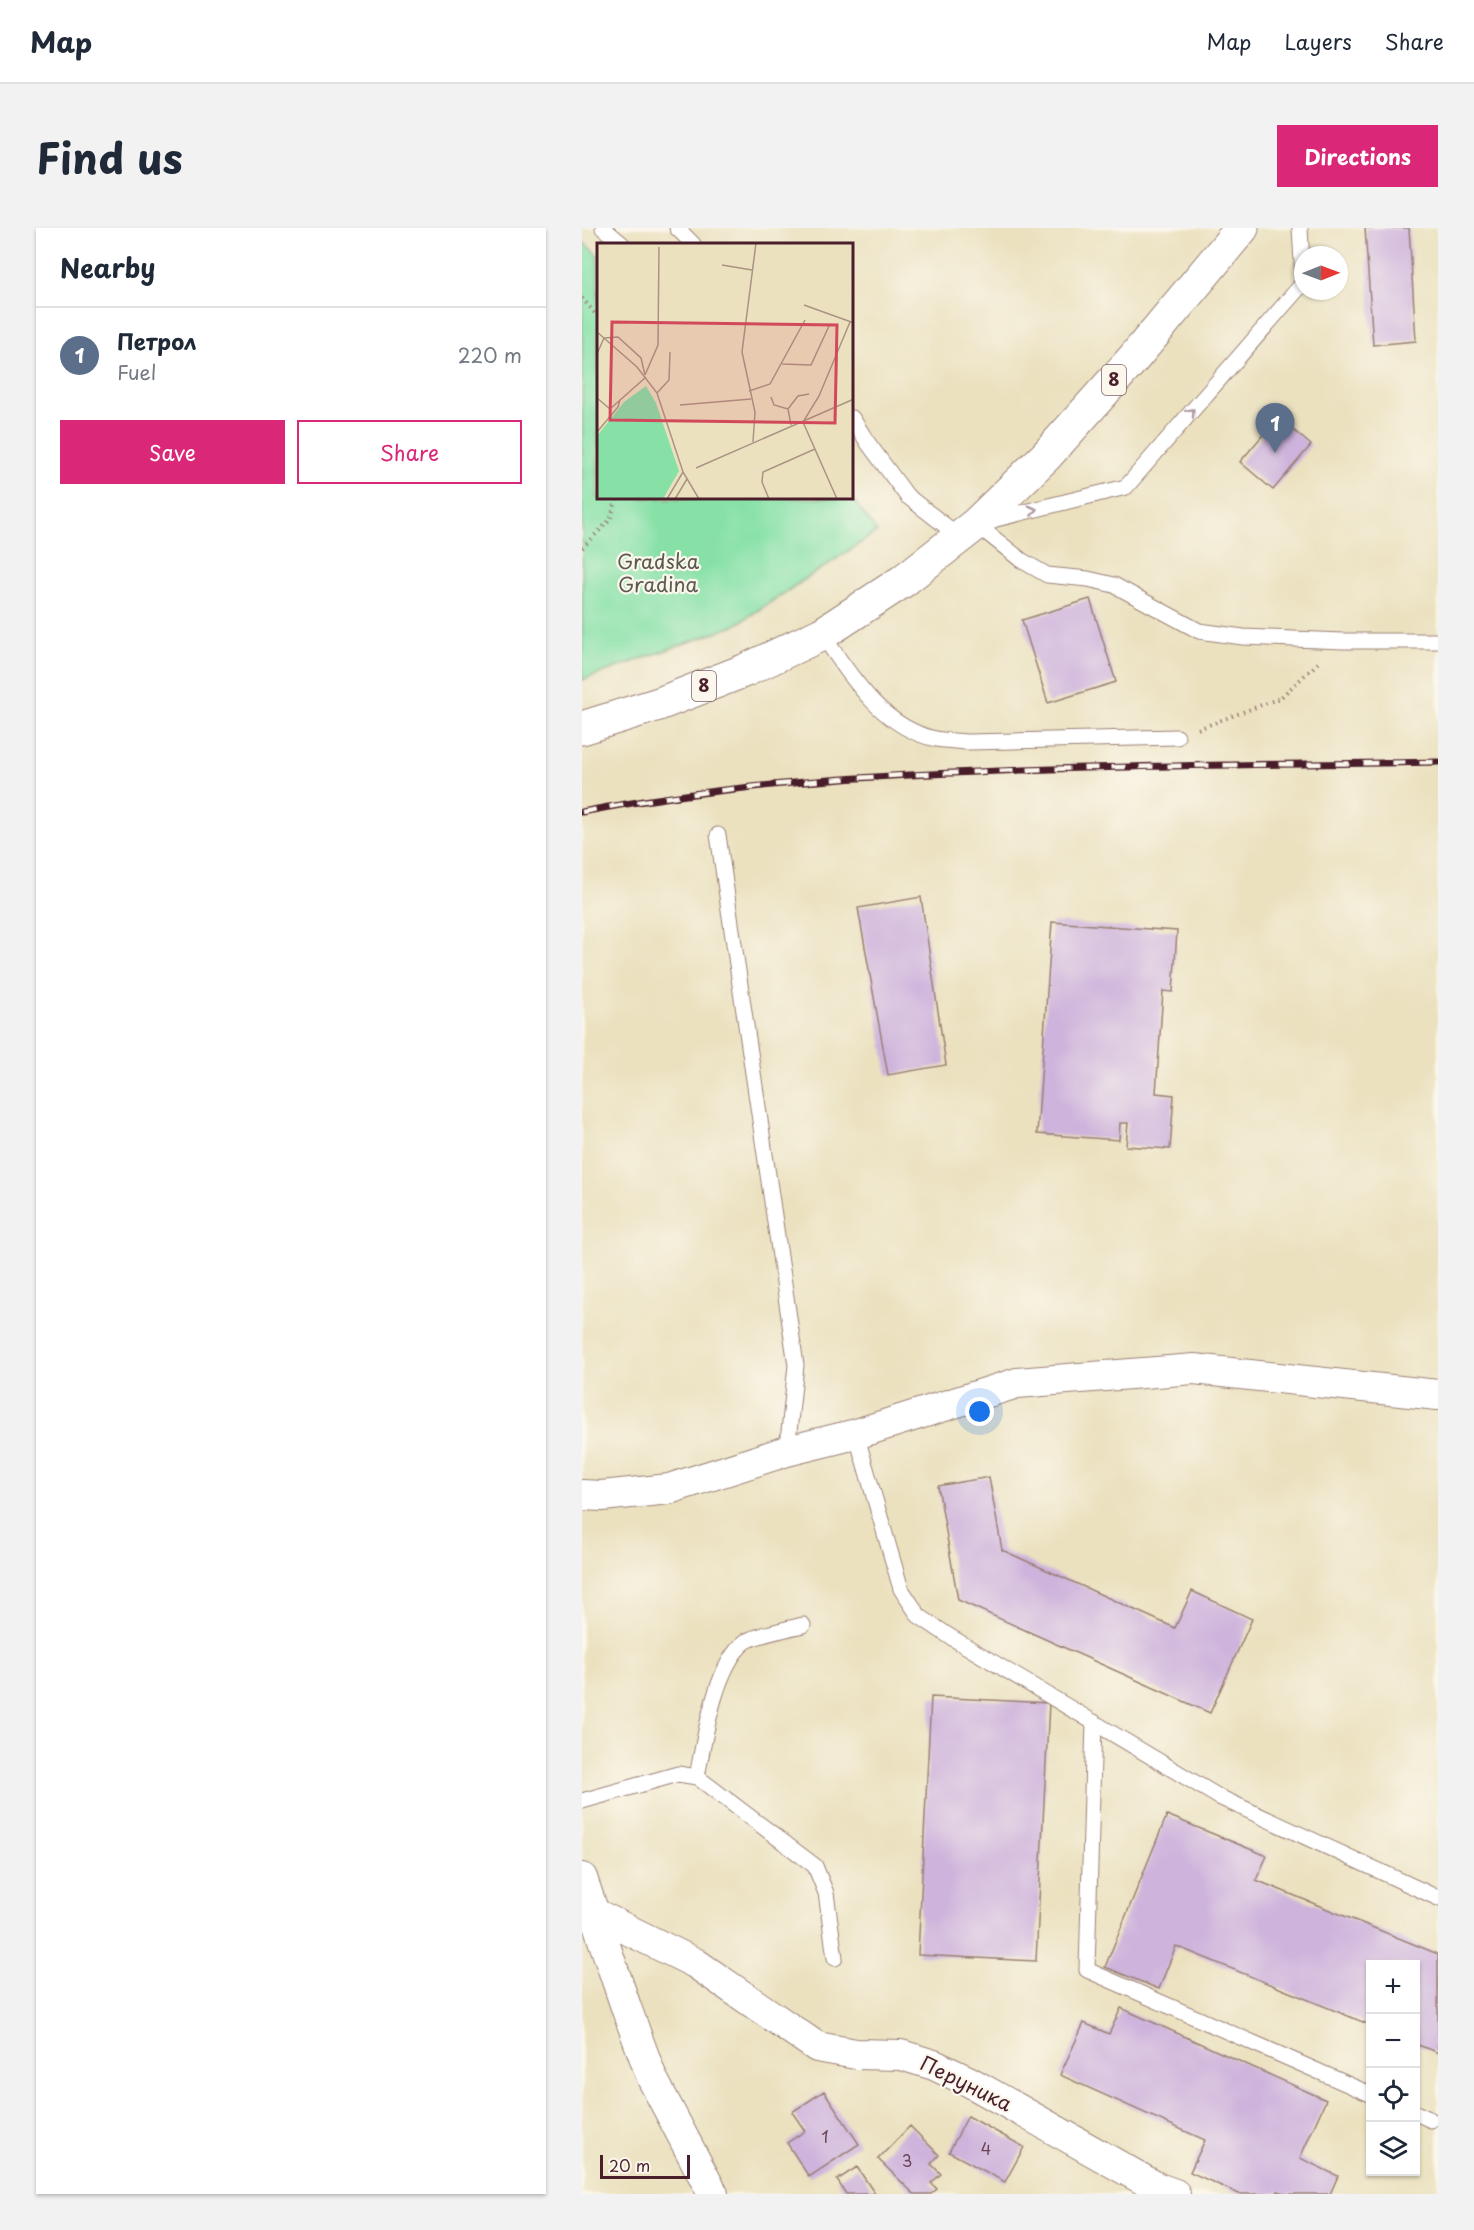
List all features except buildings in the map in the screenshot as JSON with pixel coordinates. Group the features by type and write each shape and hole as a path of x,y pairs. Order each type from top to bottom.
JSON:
{"main road":[{"name":"8","path":"582,728 659,704 746,670 822,634 903,581 968,530 1046,456 1133,358 1242,228"}],"street":[{"path":"582,1495 602,1496 669,1489 787,1451 856,1434 1017,1383 1194,1368 1438,1395"},
{"path":"582,1878 588,1916 652,2078 713,2194"},
{"name":"Перуника","path":"588,1916 695,1963 817,2047 856,2054 901,2055 934,2065 970,2082 1158,2188 1175,2194"}],"lane":[{"path":"603,228 621,243"},
{"path":"677,228 692,243"},
{"path":"1300,228 1301,246"},
{"path":"968,530 1126,487 1294,293"},
{"path":"854,421 907,495 1047,575 1088,579 1114,585 1199,631 1243,637 1343,641 1438,641"},
{"path":"822,634 848,673 876,705 904,726 934,738 968,742 1177,737"},
{"path":"718,836 796,1365 787,1451"},
{"path":"856,1434 901,1589 919,1616 1219,1797 1438,1898"},
{"path":"697,1777 712,1703 731,1658 746,1641 803,1625"},
{"path":"1094,1722 1087,1970 1366,2092"},
{"path":"582,1801 678,1774 697,1777 815,1866 826,1893 835,1958"},
{"path":"1420,2116 1431,2120"}],"path":[{"path":"582,298 597,316"},
{"path":"582,548 610,520 616,500"},
{"path":"1177,737 1280,698 1343,641"}],"green space":[{"name":"Gradska Gradina","path":"582,241 597,254 597,500 853,500 877,532 734,626 582,680"}],"railway":[{"path":"582,812 720,790 859,778 1074,768 1438,762"}],"place":[{"name":"Петрол","path":"1275,453"}]}
